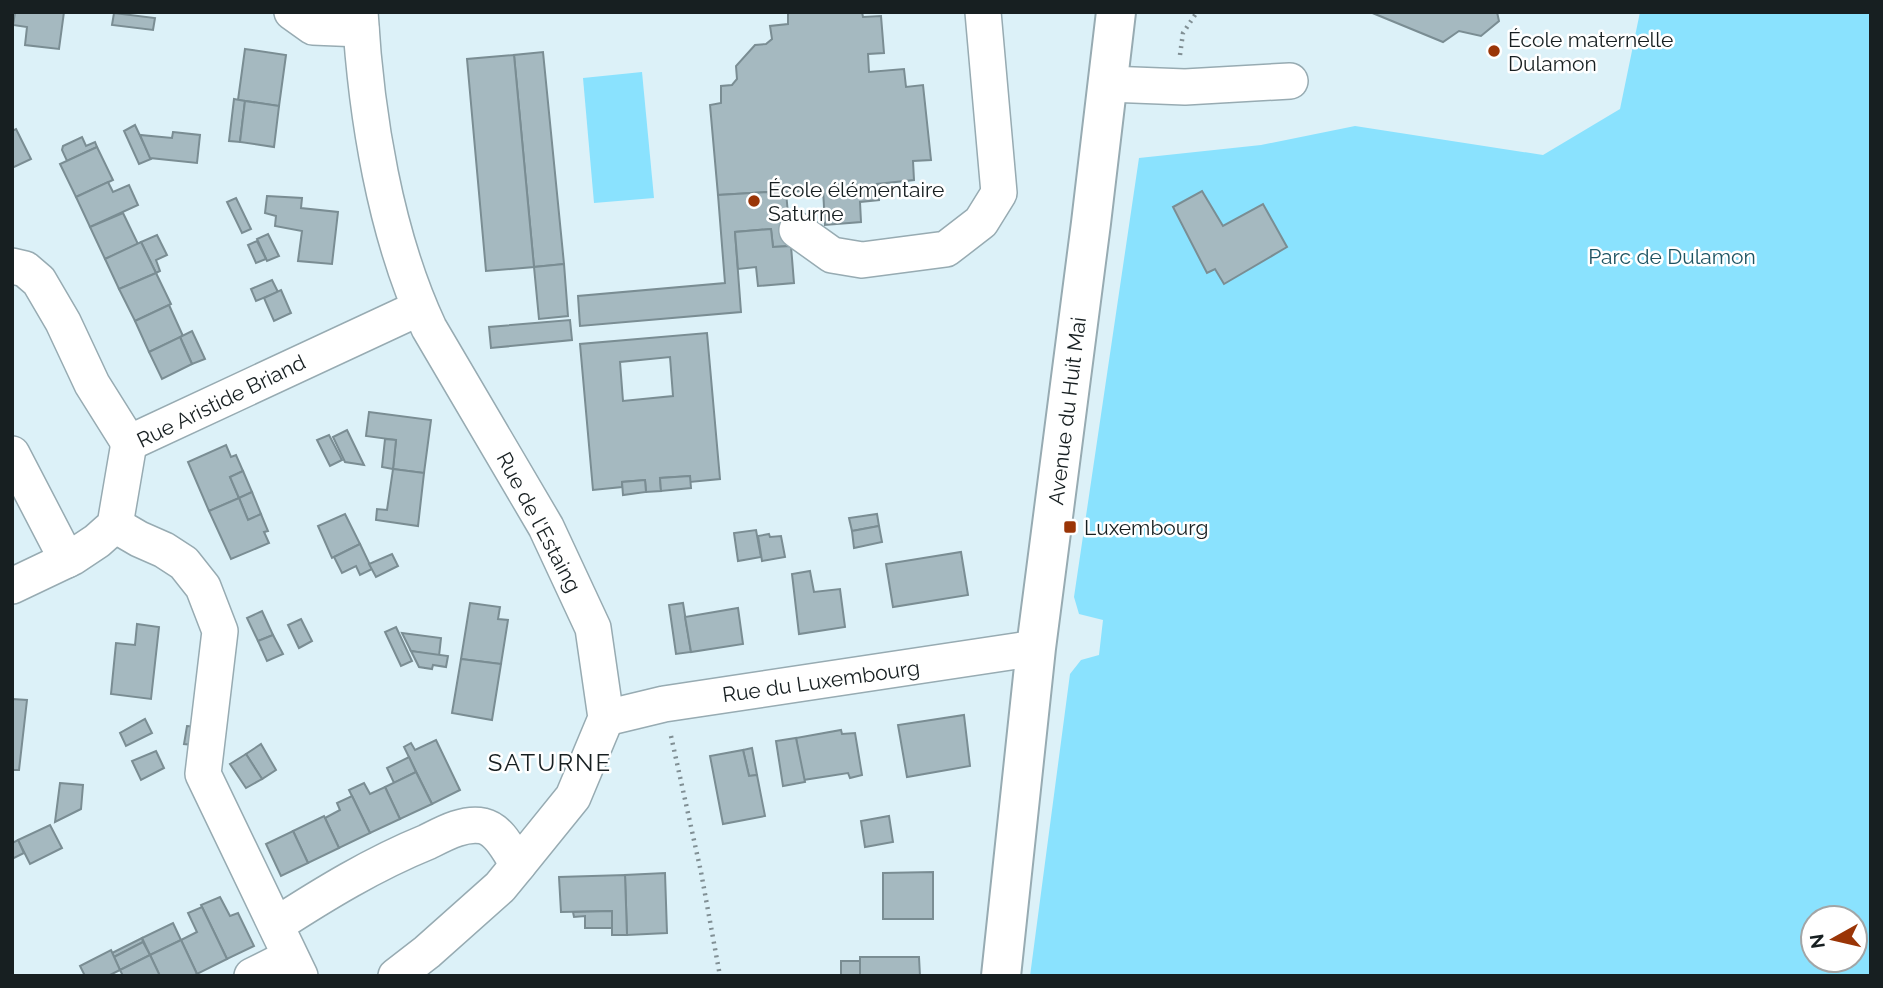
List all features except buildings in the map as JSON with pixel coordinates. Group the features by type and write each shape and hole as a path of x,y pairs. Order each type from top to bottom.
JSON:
{"main road":[{"name":"Avenue du Huit Mai","path":"1001,976 1035,648 1057,492 1116,12"}],"street":[{"path":"292,12 313,27 361,20"},
{"path":"797,230 832,255 862,260 946,249 981,222 999,193 983,12"},
{"name":"Rue de l'Estaing","path":"361,20 373,134 394,233 419,307 546,527 593,628 606,718"},
{"path":"1108,84 1177,87 1290,81"},
{"path":"12,266 25,268 39,281 63,322 92,384 129,443"},
{"name":"Rue Aristide Briand","path":"115,525 129,443 419,307"},
{"path":"12,454 66,560"},
{"path":"12,586 66,560 97,541 115,525 184,563 203,587 220,631 203,774 295,966 252,976"},
{"name":"Rue du Luxembourg","path":"606,718 664,704 1035,648"},
{"path":"396,976 500,887 518,865 573,797 606,718"},
{"path":"276,925 392,856 469,825 485,826 499,836 518,865"}],"path":[{"path":"1177,87 1183,33 1197,12"},
{"path":"664,704 701,872 720,976"}],"green space":[{"name":"Parc de Dulamon","path":"1640,12 1871,12 1871,976 1030,976 1070,674 1081,660 1099,655 1103,620 1079,614 1074,597 1139,158 1261,145 1355,126 1543,155 1620,109"},
{"path":"642,72 654,198 594,203 583,78"}],"place":[{"name":"École maternelle Dulamon","path":"1494,51"},
{"name":"École élémentaire Saturne","path":"754,201"},
{"name":"Luxembourg","path":"1070,527"}],"district":[{"name":"SATURNE","path":"550,762"}]}
